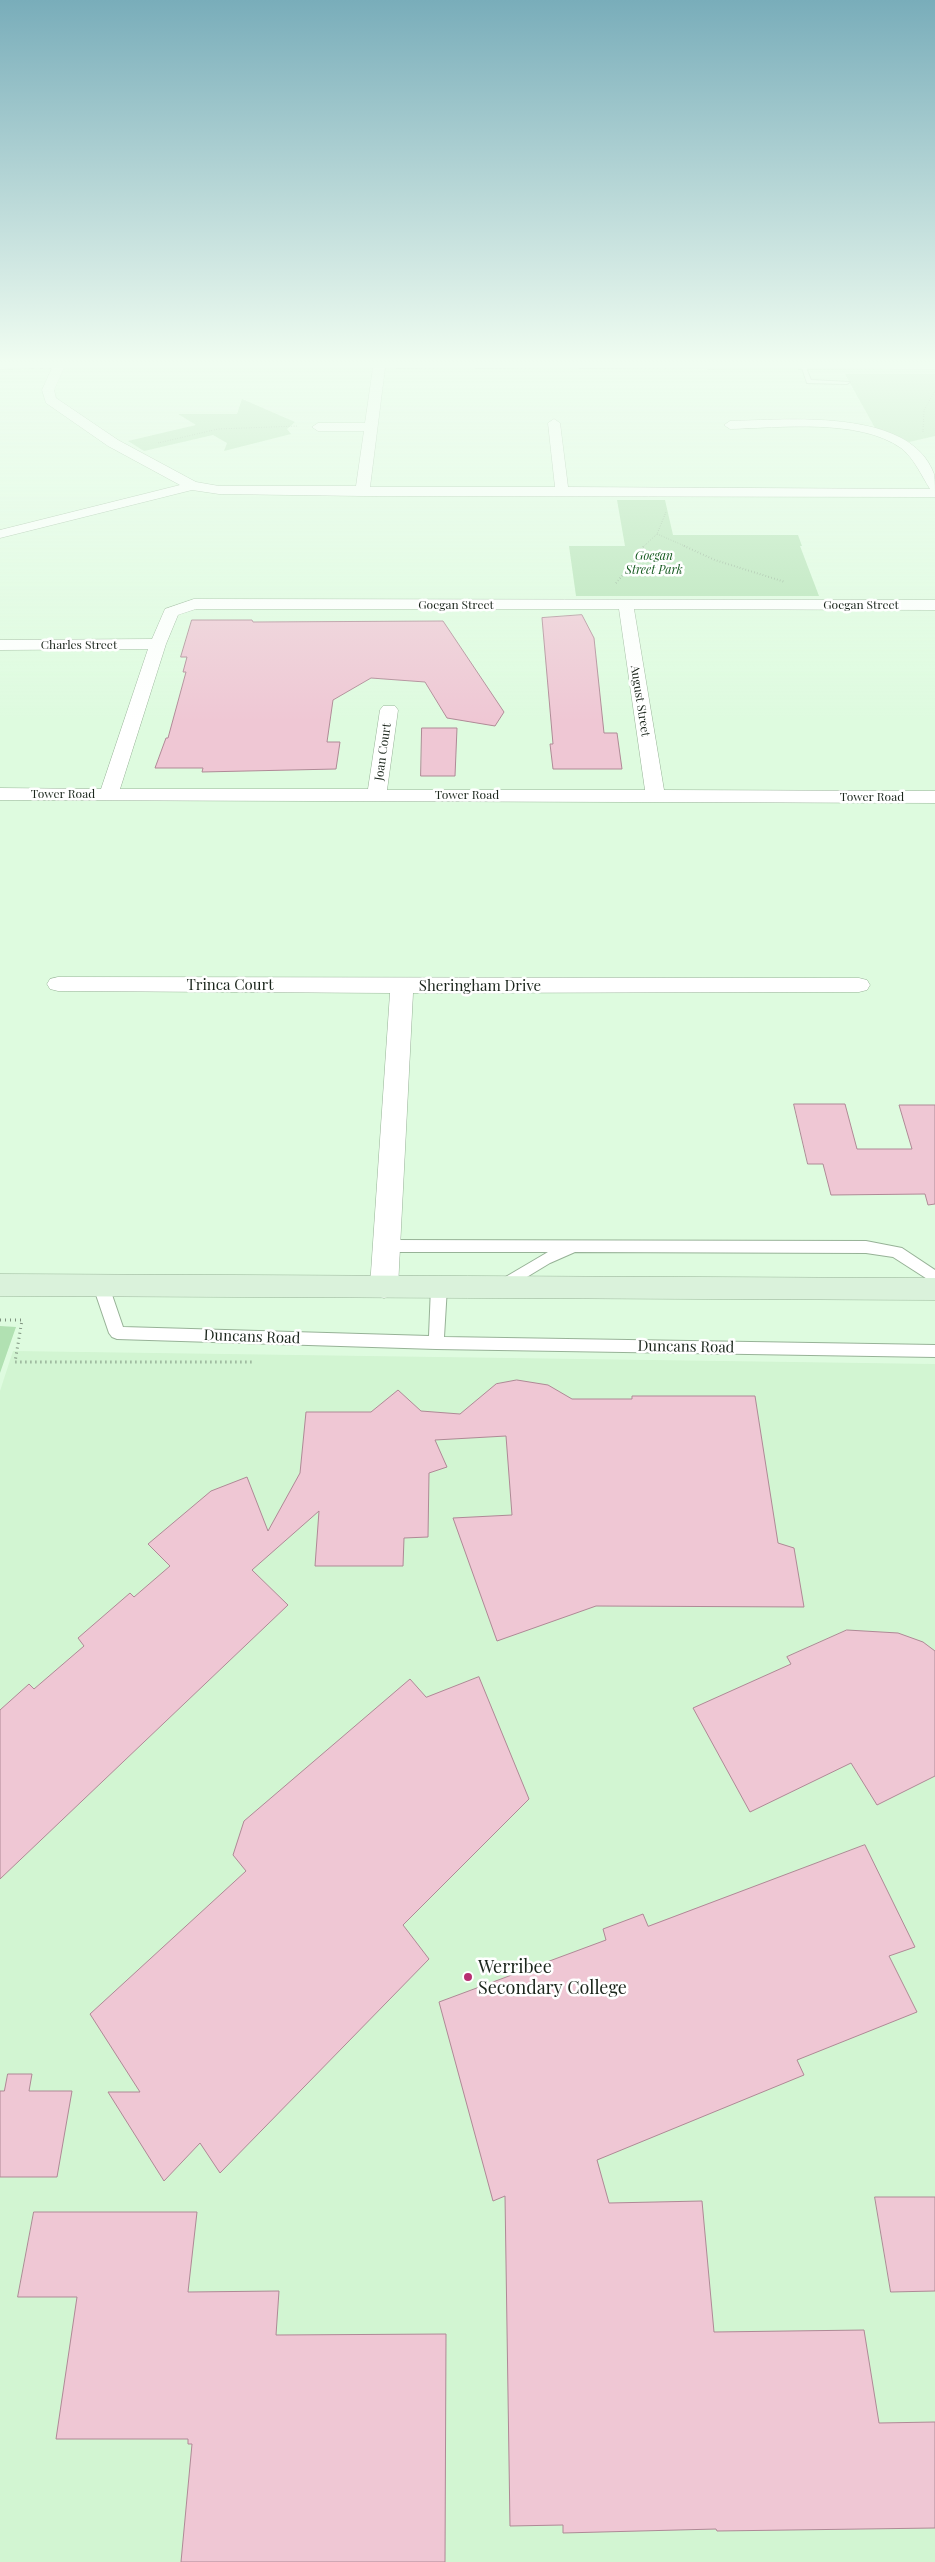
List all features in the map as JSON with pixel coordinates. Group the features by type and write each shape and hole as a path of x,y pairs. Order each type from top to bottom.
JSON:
{"main road":[{"path":"0,1285 935,1289"}],"street":[{"path":"187,484 219,490 362,492 935,492"},
{"path":"362,492 363,484"},
{"path":"561,484 562,491"},
{"path":"0,534 35,527 192,486"},
{"name":"Goegan Street","path":"109,794 158,644 171,612 194,604 935,605"},
{"name":"August Street","path":"626,606 655,796"},
{"name":"Charles Street","path":"0,645 158,644"},
{"name":"Joan Court","path":"377,795 389,710"},
{"name":"Tower Road","path":"0,794 935,797"},
{"name":"Trinca Court","path":"58,984 402,986"},
{"name":"Sheringham Drive","path":"384,1286 402,986 859,985"}],"lane":[{"path":"387,1246 883,1248 897,1252 911,1260 935,1278"},
{"path":"501,1287 545,1259 589,1246"},
{"name":"Duncans Road","path":"101,1286 117,1333 436,1343 935,1351"},
{"path":"436,1343 439,1287"}],"path":[{"path":"585,606 613,586 627,571 633,557 657,534 667,509 678,492"},
{"path":"657,534 715,560 792,584 824,606"},
{"path":"0,1320 22,1320"}],"shaded area":[{"name":"Werribee Secondary College","path":"13,1351 935,1364 935,2562 0,2562 0,1391"}],"green space":[{"name":"Goegan Street Park","path":"617,500 665,500 673,535 798,535 802,546 800,546 819,596 576,596 569,546 625,546"},
{"path":"0,1326 16,1327 0,1373"}],"building":[{"path":"582,615 594,638 604,733 617,733 622,769 553,769 550,744 553,744 542,618"},
{"path":"192,620 252,620 253,622 443,621 504,712 495,726 447,718 425,682 371,678 333,700 327,742 340,742 336,769 202,772 203,768 155,768 166,738 168,738 186,672 183,672 187,657 181,657"},
{"path":"422,728 457,728 455,776 421,776"},
{"path":"794,1104 845,1104 857,1149 912,1149 899,1105 935,1105 935,1204 928,1205 925,1194 831,1195 823,1164 808,1164"},
{"path":"517,1380 548,1385 572,1399 632,1399 632,1396 755,1396 778,1543 794,1548 804,1607 596,1606 497,1641 453,1518 512,1515 506,1436 435,1440 447,1467 429,1473 428,1537 404,1538 403,1566 315,1566 319,1511 252,1570 288,1605 0,1879 0,1710 29,1684 34,1689 84,1646 78,1638 130,1593 134,1597 170,1566 148,1544 211,1491 247,1477 268,1531 300,1473 306,1412 371,1412 398,1390 421,1411 460,1414 496,1384"},
{"path":"847,1630 898,1633 923,1642 935,1651 935,1776 877,1805 851,1763 750,1812 693,1708 791,1664 787,1657"},
{"path":"479,1677 529,1799 403,1925 429,1959 220,2173 200,2143 164,2181 108,2092 140,2092 90,2014 246,1871 233,1855 244,1821 410,1679 426,1697"},
{"path":"865,1845 915,1947 889,1956 917,2012 797,2060 804,2075 597,2160 609,2203 702,2201 714,2332 864,2330 879,2423 935,2422 935,2528 717,2531 716,2529 563,2533 563,2525 510,2526 505,2196 493,2201 439,2002 606,1940 603,1929 643,1914 648,1926"},
{"path":"8,2074 32,2074 29,2091 72,2091 57,2177 0,2177 0,2091 4,2091"},
{"path":"875,2197 935,2197 935,2291 891,2292"},
{"path":"34,2212 197,2212 188,2292 279,2291 276,2335 446,2334 445,2562 181,2562 192,2444 188,2444 188,2439 56,2439 77,2297 18,2297"}],"place":[{"name":"Werribee Secondary College","path":"468,1977"}]}
